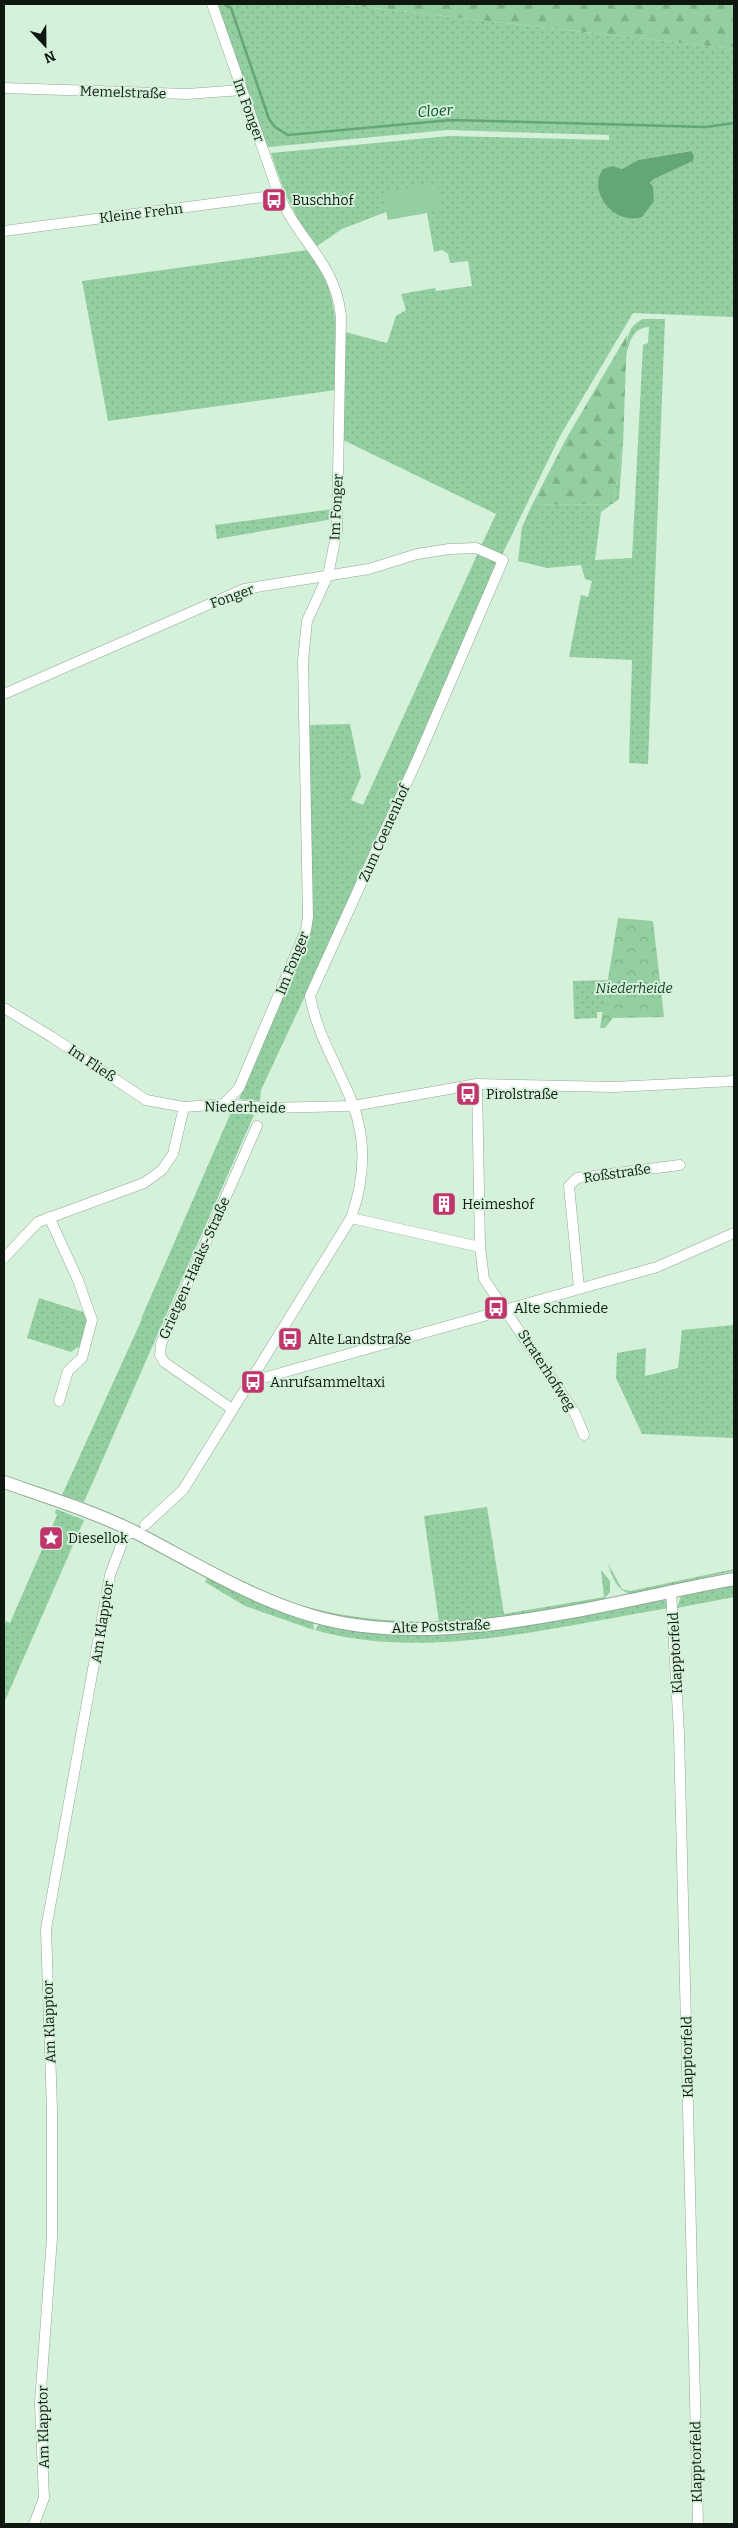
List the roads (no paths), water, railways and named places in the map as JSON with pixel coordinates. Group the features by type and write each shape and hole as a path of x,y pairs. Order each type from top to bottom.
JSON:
{"street":[{"name":"Im Fonger","path":"212,4 279,195 299,231 324,264 334,281 339,298 341,316 337,531 328,575 307,621 303,661 308,917 298,948 239,1088 224,1104"},
{"name":"Memelstraße","path":"4,88 187,94 242,90"},
{"name":"Kleine Frehn","path":"4,231 279,195"},
{"name":"Fonger","path":"4,694 244,588 369,569 417,554 449,550 476,548 503,560"},
{"name":"Zum Coenenhof","path":"353,1106 313,1015 310,996 398,802 503,560"},
{"name":"Im Fließ","path":"4,1008 60,1042 146,1100 184,1107"},
{"name":"Niederheide","path":"4,1258 38,1222 144,1183 162,1170 173,1154 184,1107 224,1104 266,1108 353,1106 478,1084 614,1087 734,1081"},
{"path":"478,1084 480,1247 484,1279 504,1309"},
{"path":"139,1529 183,1490 351,1218 364,1171 362,1145 353,1106"},
{"name":"Grietgen-Haaks-Straße","path":"232,1409 164,1362 160,1355 160,1344 257,1126"},
{"name":"Roßstraße","path":"579,1288 569,1186 577,1178 680,1165"},
{"path":"49,1217 78,1280 92,1320 82,1358 68,1371 58,1401"},
{"path":"351,1218 480,1247"},
{"path":"249,1382 656,1267 734,1233"},
{"name":"Straterhofweg","path":"504,1309 515,1321 575,1413 584,1435"},
{"name":"Alte Poststraße","path":"4,1482 139,1529 264,1600 315,1617 360,1626 408,1630 498,1623 734,1579"},
{"name":"Am Klapptor","path":"34,2524 44,2498 40,2403 52,2238 52,2108 46,1929 110,1574 125,1536 139,1529"},
{"name":"Klapptorfeld","path":"671,1591 679,1733 698,2524"}],"waterway":[{"name":"Cloer","path":"224,4 231,8 269,119 275,127 288,135 451,120 706,127 734,123"}],"place":[{"name":"Buschhof","path":"274,200"},
{"name":"Pirolstraße","path":"468,1094"},
{"name":"Heimeshof","path":"444,1204"},
{"name":"Alte Schmiede","path":"496,1308"},
{"name":"Alte Landstraße","path":"290,1339"},
{"name":"Anrufsammeltaxi","path":"253,1382"},
{"name":"Diesellok","path":"51,1538"}]}
